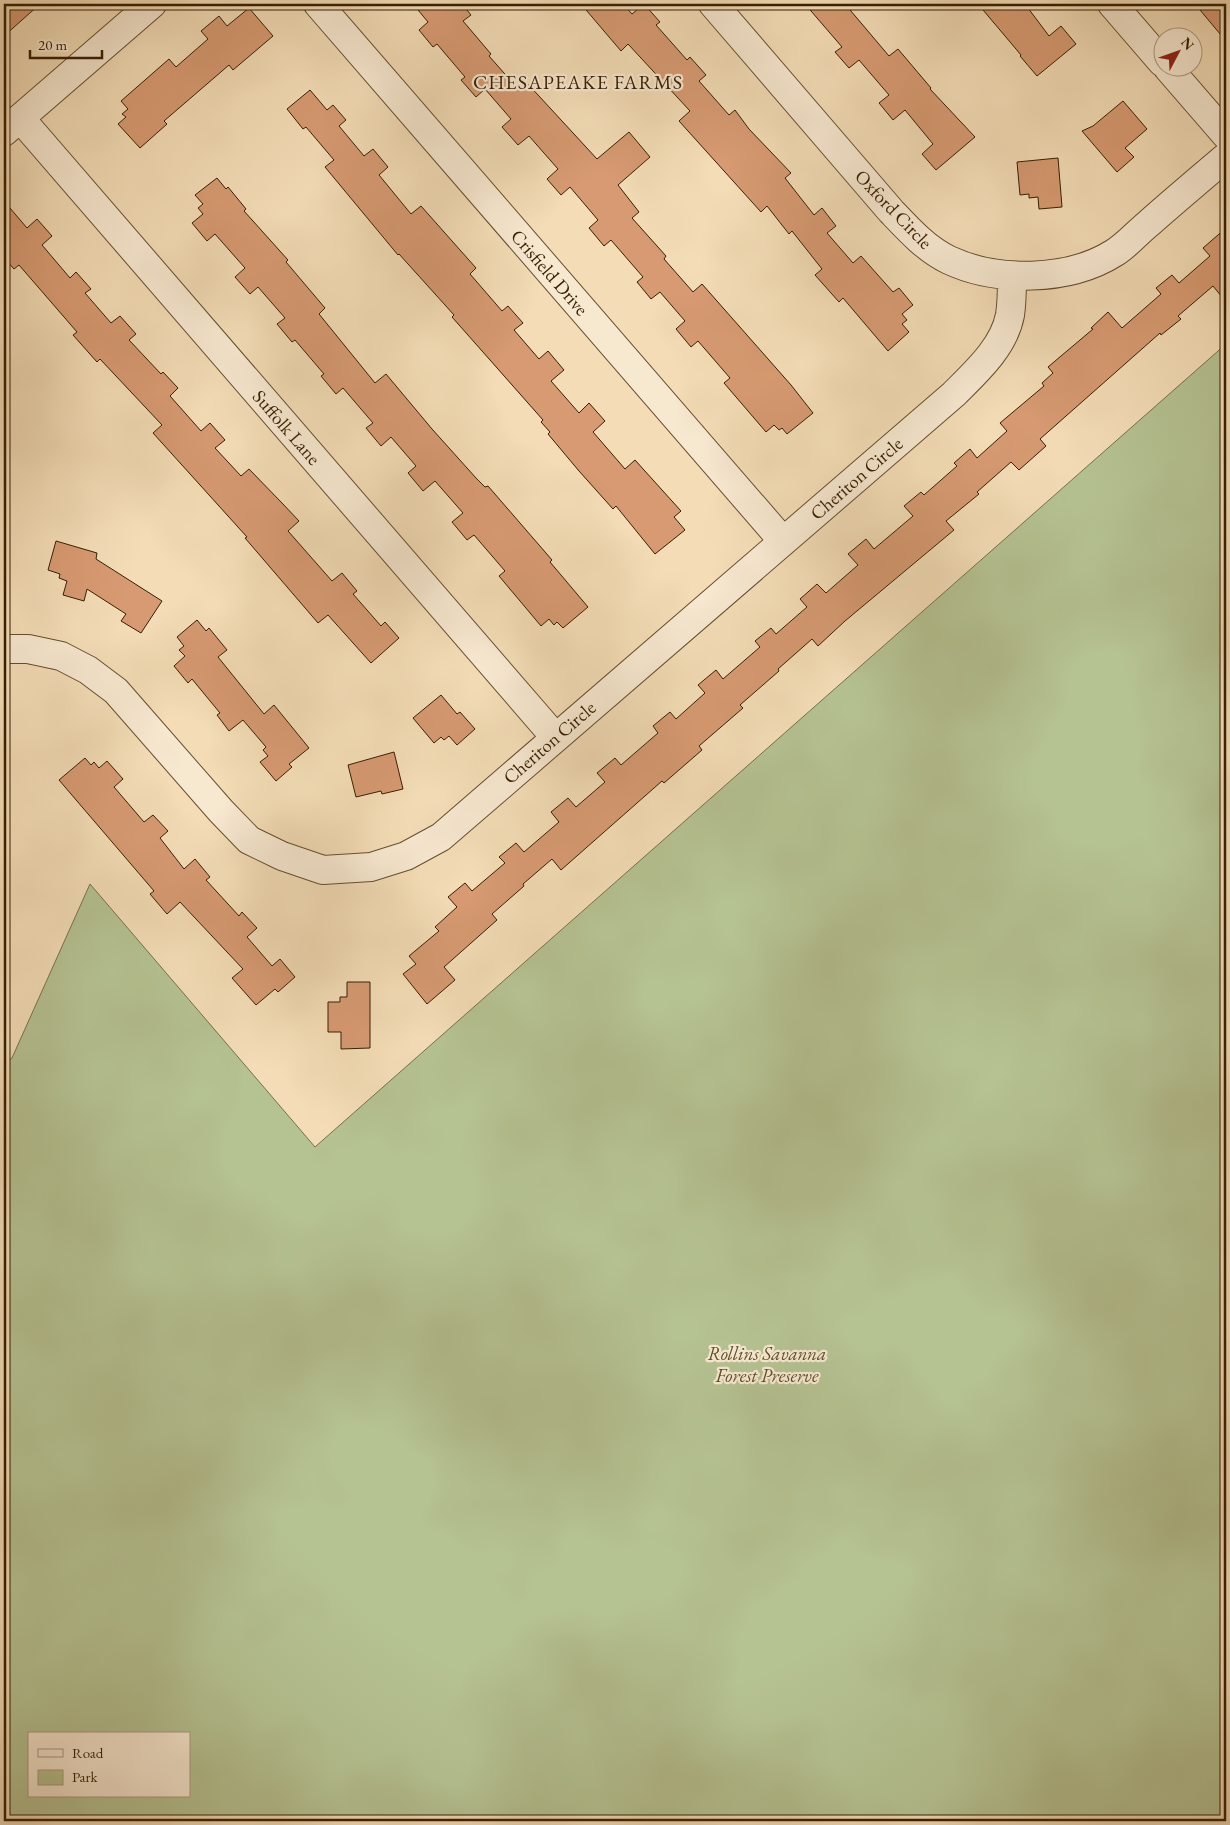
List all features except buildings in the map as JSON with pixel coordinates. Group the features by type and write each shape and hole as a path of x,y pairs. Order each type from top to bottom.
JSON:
{"street":[{"path":"12,125 152,4"},
{"name":"Crisfield Drive","path":"318,4 783,541"},
{"name":"Oxford Circle","path":"713,4 891,211 920,241 948,260 966,266 1012,276 1046,276 1085,266 1114,253 1226,157"},
{"path":"1112,4 1152,50"},
{"path":"1177,78 1226,135"},
{"name":"Suffolk Lane","path":"12,125 555,737"},
{"name":"Cheriton Circle","path":"4,648 28,649 61,656 88,670 116,691 249,840 282,856 323,870 371,867 406,856 441,838 555,737 954,394 980,368 997,346 1010,316 1012,276"}],"green space":[{"name":"Rollins Savanna Forest Preserve","path":"1226,344 1226,1821 4,1821 4,1064 12,1058 90,884 315,1147"}],"district":[{"name":"CHESAPEAKE FARMS","path":"578,82"}]}
